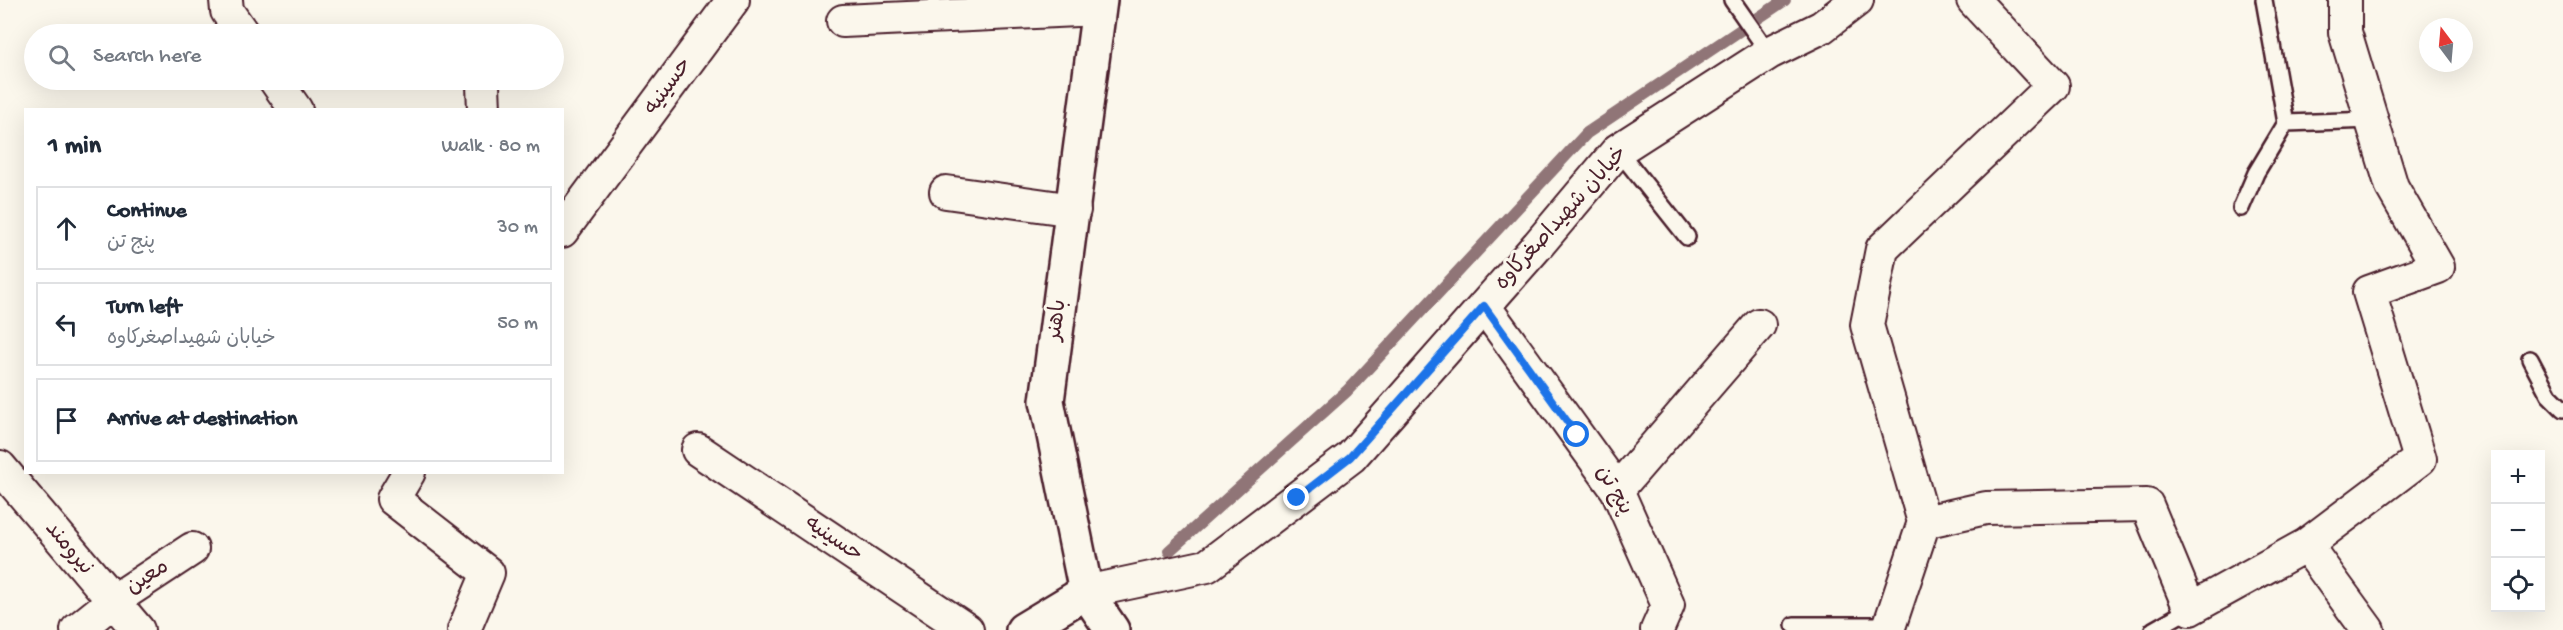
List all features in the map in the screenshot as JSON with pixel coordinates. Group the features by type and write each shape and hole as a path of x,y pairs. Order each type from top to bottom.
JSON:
{"main road":[{"name":"باهنر","path":"1099,4 1074,210 1047,401 1086,592 1112,630"},
{"path":"1023,630 1086,592"}],"street":[{"path":"226,0 227,11 236,24"},
{"name":"حسینیه","path":"564,228 733,0"},
{"name":"خیابان شهیداصغرکاوه","path":"1086,592 1207,566 1350,457 1618,150 1769,53 1822,27 1857,0"},
{"path":"1889,627 1924,522 1867,325 1882,249 2053,86 1972,0"},
{"path":"1924,522 1986,508 2147,505 2197,620 2306,545 2420,459 2369,292 2438,267 2392,187 2345,32 2345,0"},
{"path":"843,21 1099,4"},
{"path":"282,90 295,108"},
{"path":"946,192 1074,210"},
{"name":"پنج تن","path":"1484,306 1617,490 1668,605 1657,630"},
{"path":"1617,490 1759,326"},
{"name":"حسینیه","path":"698,450 967,630"},
{"name":"نیرومند","path":"0,467 138,630"},
{"path":"408,474 393,499 488,573 464,630"},
{"path":"2306,545 2368,630"},
{"name":"معین","path":"76,630 113,601 192,549"}],"lane":[{"path":"1732,0 1769,53"},
{"path":"2241,208 2256,173 2286,123 2264,0"},
{"path":"2286,123 2373,120"},
{"path":"1618,150 1687,237"},
{"path":"2530,358 2549,395 2563,409"},
{"path":"2153,630 2197,620"},
{"path":"1794,625 1889,627"}],"waterway":[{"path":"1169,551 1347,391 1587,133 1785,0"}],"route":[{"path":"1297,498 1350,457 1484,306 1577,435"}]}
